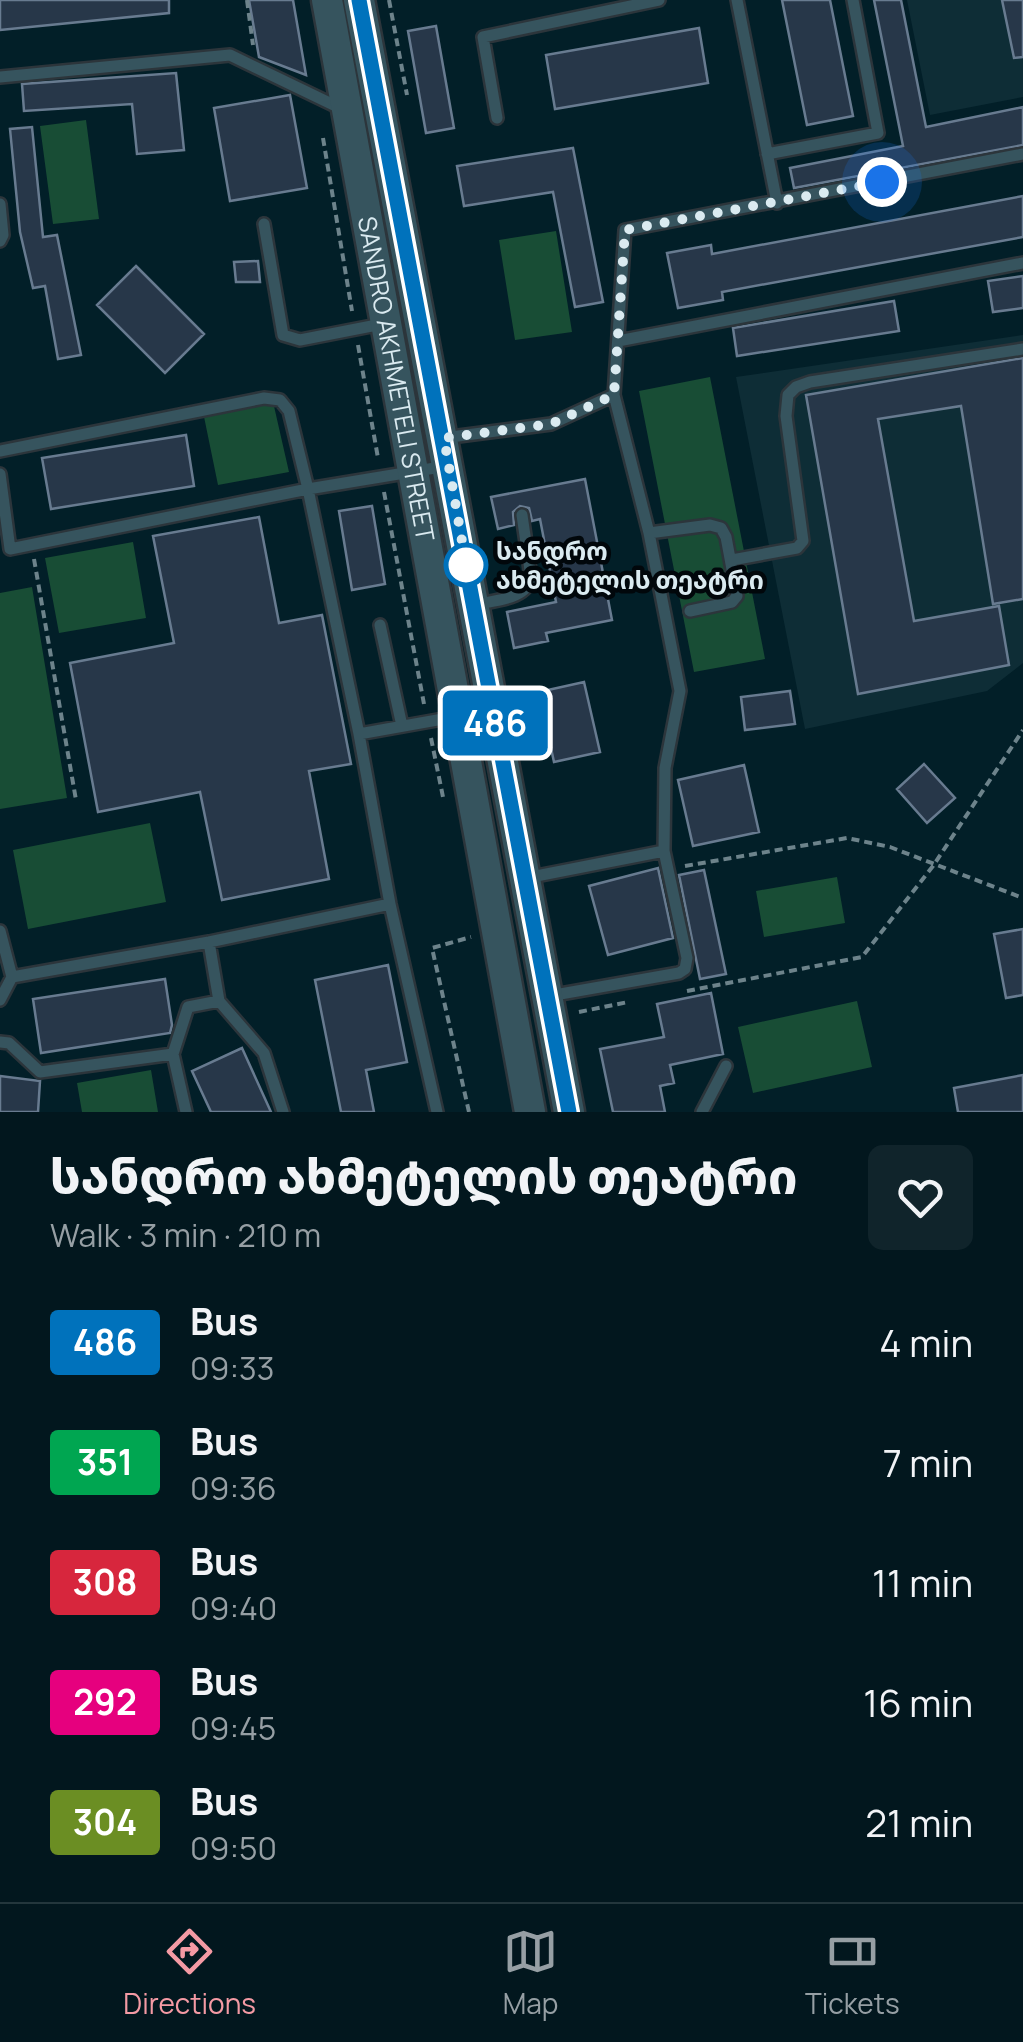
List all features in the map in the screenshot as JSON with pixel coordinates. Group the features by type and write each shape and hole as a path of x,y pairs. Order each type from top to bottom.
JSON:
{"main road":[{"name":"SANDRO AKHMETELI STREET","path":"327,0 530,1112"},
{"name":"SANDRO AKHMETELI STREET","path":"359,0 569,1112"},
{"path":"355,153 386,147"},
{"path":"469,776 504,771"}],"lane":[{"path":"498,118 483,37 619,4 658,0"},
{"path":"737,0 776,203"},
{"path":"767,154 878,133 853,0"},
{"path":"0,77 230,54 348,113"},
{"path":"547,996 670,976 685,969 688,958 664,852 665,768 680,690 649,533 614,395 625,230 1023,154"},
{"path":"0,204 4,235 0,240"},
{"path":"264,224 284,335 300,340 386,324"},
{"path":"618,341 1023,263"},
{"path":"732,560 797,548 803,540 786,416 788,395 796,386 1023,349"},
{"path":"0,474 10,549 308,489 414,472 446,452 551,424 614,395"},
{"path":"0,451 264,398 280,400 289,412 436,1112"},
{"path":"474,604 522,594 530,587 532,577 522,515"},
{"path":"649,533 710,525 721,528 732,560 737,596 732,602 690,611"},
{"path":"380,625 402,726"},
{"path":"359,734 458,716"},
{"path":"524,878 664,852"},
{"path":"12,977 390,904"},
{"path":"0,931 12,977 0,1000"},
{"path":"209,942 219,1002 264,1053 283,1112"},
{"path":"186,1112 173,1054 188,1008 219,1002"},
{"path":"0,1042 9,1043 40,1072 173,1054"},
{"path":"702,1112 726,1066"}],"path":[{"path":"247,0 256,65"},
{"path":"315,94 381,476 444,800"},
{"path":"32,545 76,800"},
{"path":"674,993 862,957 934,866 1023,730"},
{"path":"668,868 847,838 890,848 1023,898"},
{"path":"468,1112 432,948 472,937"},
{"path":"579,1012 636,1000"}],"shaded area":[{"path":"907,0 1023,0 1023,97 930,115"},
{"path":"1023,335 1023,663 987,691 805,729 736,377"}],"green space":[{"path":"86,120 99,219 53,224 40,126"},
{"path":"556,231 572,332 515,340 499,240"},
{"path":"710,377 765,659 694,672 639,391"},
{"path":"271,393 289,472 218,485 202,407"},
{"path":"133,542 146,618 59,633 45,558"},
{"path":"32,587 67,798 0,809 0,593"},
{"path":"150,823 166,902 28,929 13,850"},
{"path":"837,877 845,923 764,937 756,891"},
{"path":"857,1001 872,1067 753,1093 738,1027"},
{"path":"151,1070 158,1112 82,1112 77,1083"}],"building":[{"path":"0,0 169,0 169,13 0,30"},
{"path":"249,0 293,0 306,75 259,57"},
{"path":"782,0 830,0 853,116 807,125"},
{"path":"874,0 901,0 926,127 1023,107 1023,145 794,188 790,168 903,146"},
{"path":"1002,0 1023,0 1023,57 1014,58"},
{"path":"436,26 454,128 426,133 408,31"},
{"path":"699,28 708,83 555,109 546,55"},
{"path":"176,73 184,150 137,154 132,104 24,111 22,84"},
{"path":"290,95 307,188 230,201 214,108"},
{"path":"32,127 43,237 57,235 81,355 58,359 45,286 33,288 20,232 10,129"},
{"path":"573,148 603,302 575,307 553,192 464,206 457,166"},
{"path":"1023,196 1023,237 722,292 723,300 678,308 667,253 711,245 712,254"},
{"path":"258,261 260,282 236,282 234,262"},
{"path":"136,266 204,334 165,373 97,305"},
{"path":"1023,276 1023,308 993,312 988,281"},
{"path":"894,301 899,331 737,356 733,328"},
{"path":"1023,358 1023,599 993,604 961,406 878,419 914,621 999,606 1009,665 858,694 806,395"},
{"path":"186,435 194,486 51,509 42,458"},
{"path":"585,479 612,620 546,633 548,641 514,648 507,612 556,602 540,519 532,521 529,508 520,506 513,512 514,525 498,529 491,497"},
{"path":"372,506 385,584 352,590 339,511"},
{"path":"259,517 279,623 322,615 351,764 309,771 329,879 222,900 200,792 98,812 70,663 174,643 153,536"},
{"path":"584,682 600,752 554,762 539,692"},
{"path":"790,691 795,724 745,730 741,697"},
{"path":"924,764 955,798 927,823 897,789"},
{"path":"744,765 759,832 693,846 678,780"},
{"path":"658,868 673,938 608,955 589,886"},
{"path":"704,870 726,974 700,979 679,875"},
{"path":"1023,929 1023,995 1006,998 994,934"},
{"path":"388,965 407,1062 366,1070 374,1112 341,1112 315,980"},
{"path":"165,979 170,1033 41,1053 33,999"},
{"path":"711,993 723,1054 670,1065 674,1083 660,1086 665,1112 613,1112 600,1049 664,1037 657,1004"},
{"path":"242,1048 271,1112 211,1112 192,1071"},
{"path":"1023,1075 1023,1112 958,1112 954,1088"},
{"path":"0,1076 40,1081 38,1112 0,1112"}],"bus line":[{"name":"486","path":"359,0 569,1112"}],"place":[{"name":"სანდრო ახმეტელის თეატრი","path":"466,565"}],"route":[{"path":"466,565 467,570 444,438 551,424 614,395 625,230 882,182"}]}
